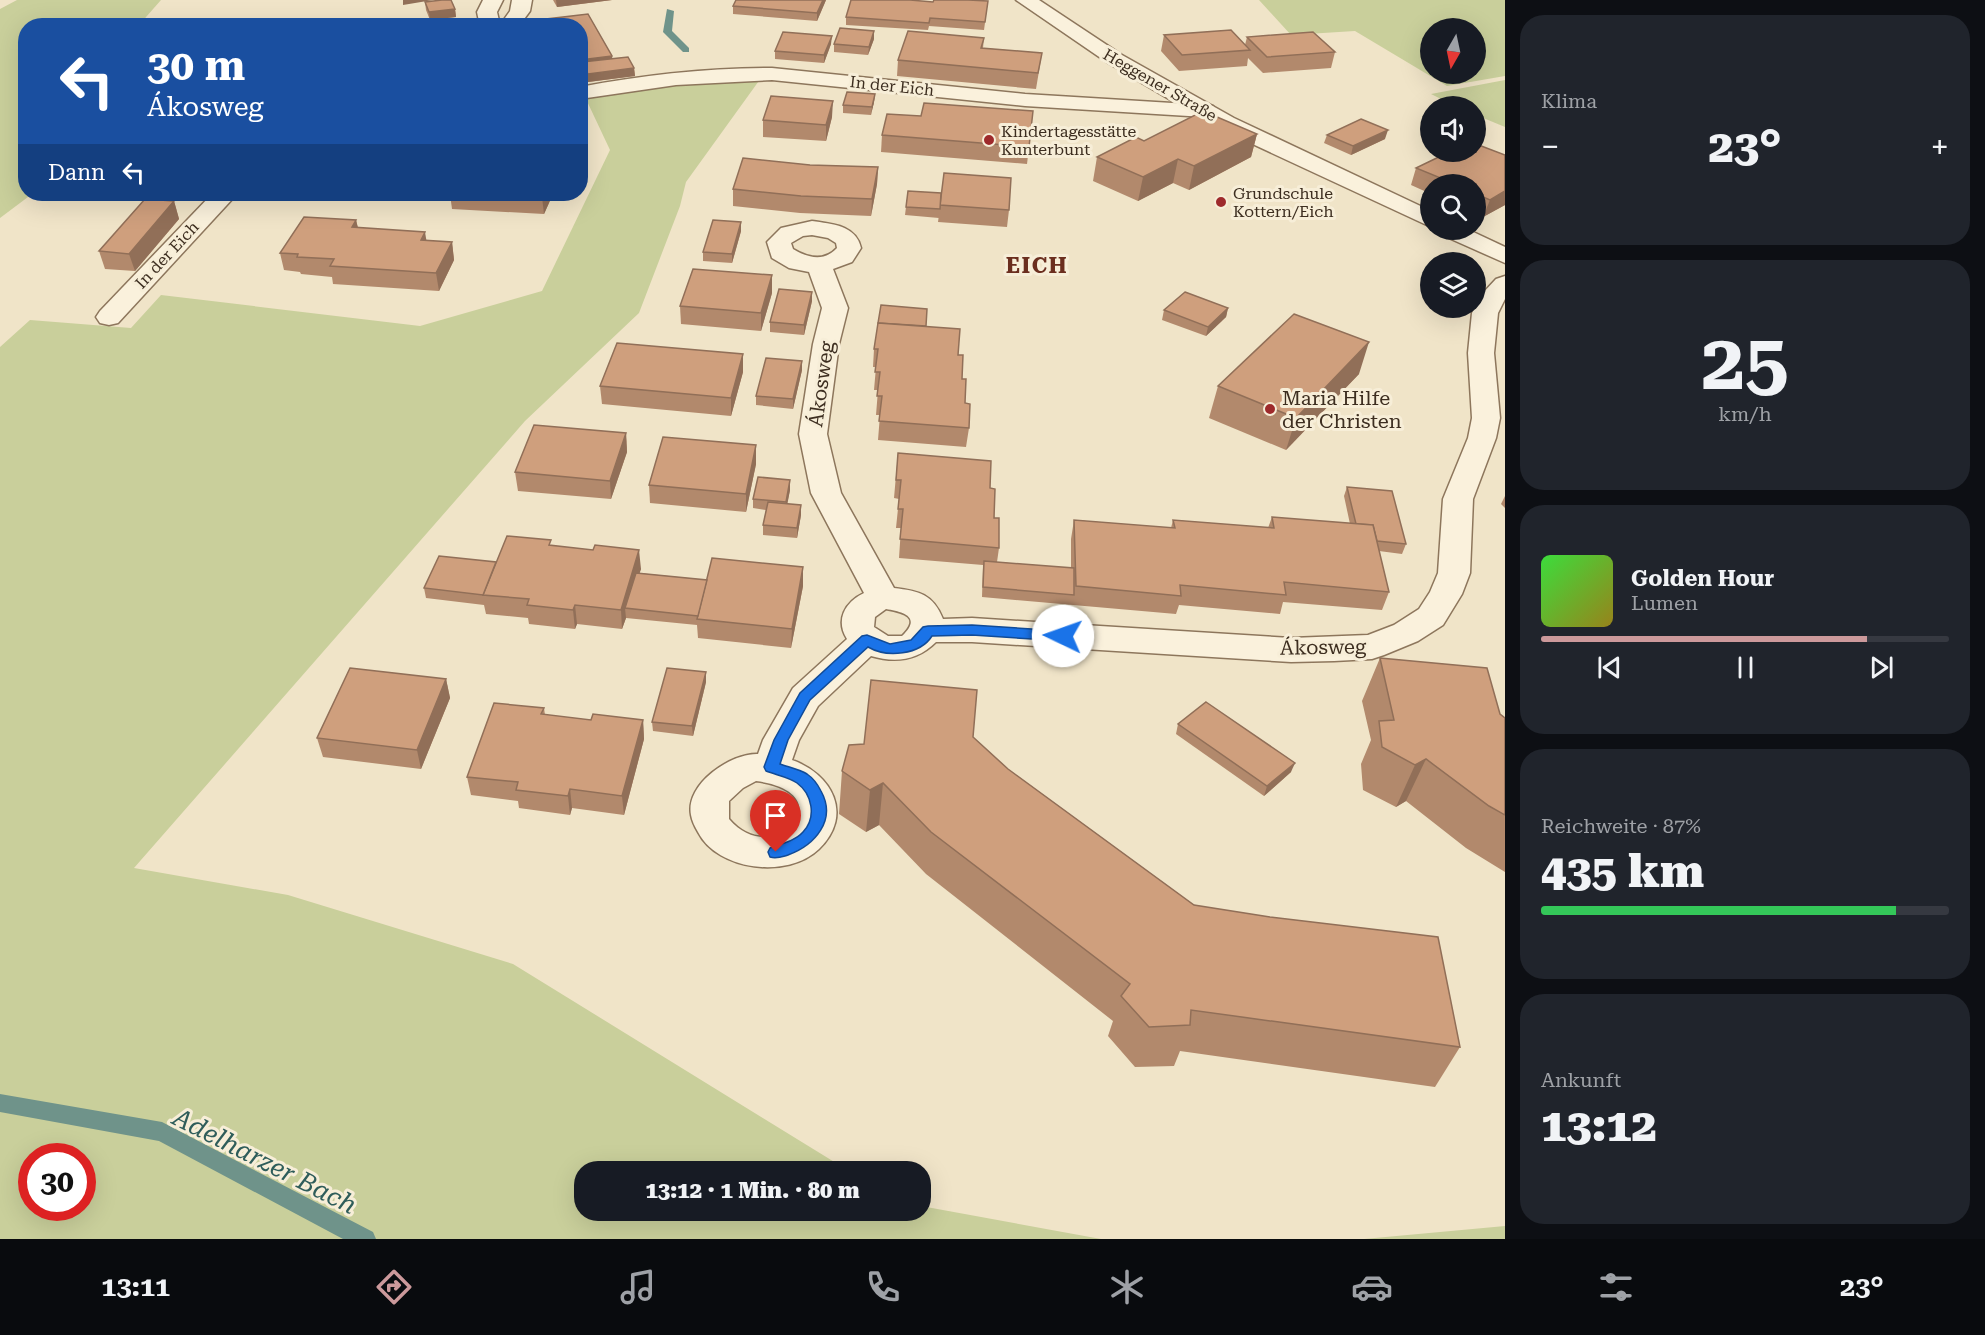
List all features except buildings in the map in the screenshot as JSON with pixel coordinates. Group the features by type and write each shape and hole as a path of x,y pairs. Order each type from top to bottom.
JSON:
{"street":[{"path":"488,18 487,12 493,0"},
{"path":"515,18 520,12 522,0"},
{"name":"Heggener Straße","path":"1026,0 1115,59 1226,123 1420,215"},
{"name":"In der Eich","path":"588,92 675,79 736,74 772,74 1025,100 1205,111"},
{"name":"In der Eich","path":"109,317 218,201"},
{"path":"1472,240 1505,256"},
{"name":"Ákosweg","path":"819,265 836,308 826,344 813,434 826,493 883,598"},
{"name":"Ákosweg","path":"928,631 972,630 1291,650 1372,647 1406,633 1431,617 1446,594 1454,573 1458,499 1482,438 1486,418 1481,353 1485,314 1491,299 1505,284"},
{"path":"883,598 896,598 918,606 926,614 929,622 928,631 915,645 903,648 878,646 860,634 856,619 865,605 883,598"},
{"path":"772,767 781,740 805,697 867,640"}],"green space":[{"path":"17,0 161,0 145,18 18,18 18,201 23,201 0,218 0,9"},
{"path":"1259,0 1505,0 1505,76 1486,79 1486,18 1420,18 1420,70 1355,31 1291,35"},
{"path":"761,78 686,182 680,206 639,313 525,421 134,868 288,895 513,964 833,1161 574,1161 574,1221 931,1221 931,1208 1101,1239 0,1239 0,347 30,320 131,328 161,295 420,326 542,291 585,201 588,201 588,196 610,150 588,103 588,96 641,86"},
{"path":"1505,80 1505,127 1486,119 1486,96 1435,96 1431,94 1486,84"},
{"path":"1505,1226 1505,1239 1364,1239"}],"waterway":[{"path":"670,11 667,32 686,50"},
{"name":"Adelharzer Bach","path":"0,1103 162,1132 365,1239"}],"place":[{"name":"Kindertagesstätte Kunterbunt","path":"989,140"},
{"name":"Grundschule Kottern/Eich","path":"1221,202"},
{"name":"Maria Hilfe der Christen","path":"1270,409"}],"district":[{"name":"EICH","path":"1037,265"}],"route":[{"path":"776,852 794,846 808,836 820,812 818,799 812,788 801,778 772,767 781,740 805,697 867,640 878,646 903,648 915,645 928,631 972,630 1063,636"}]}
